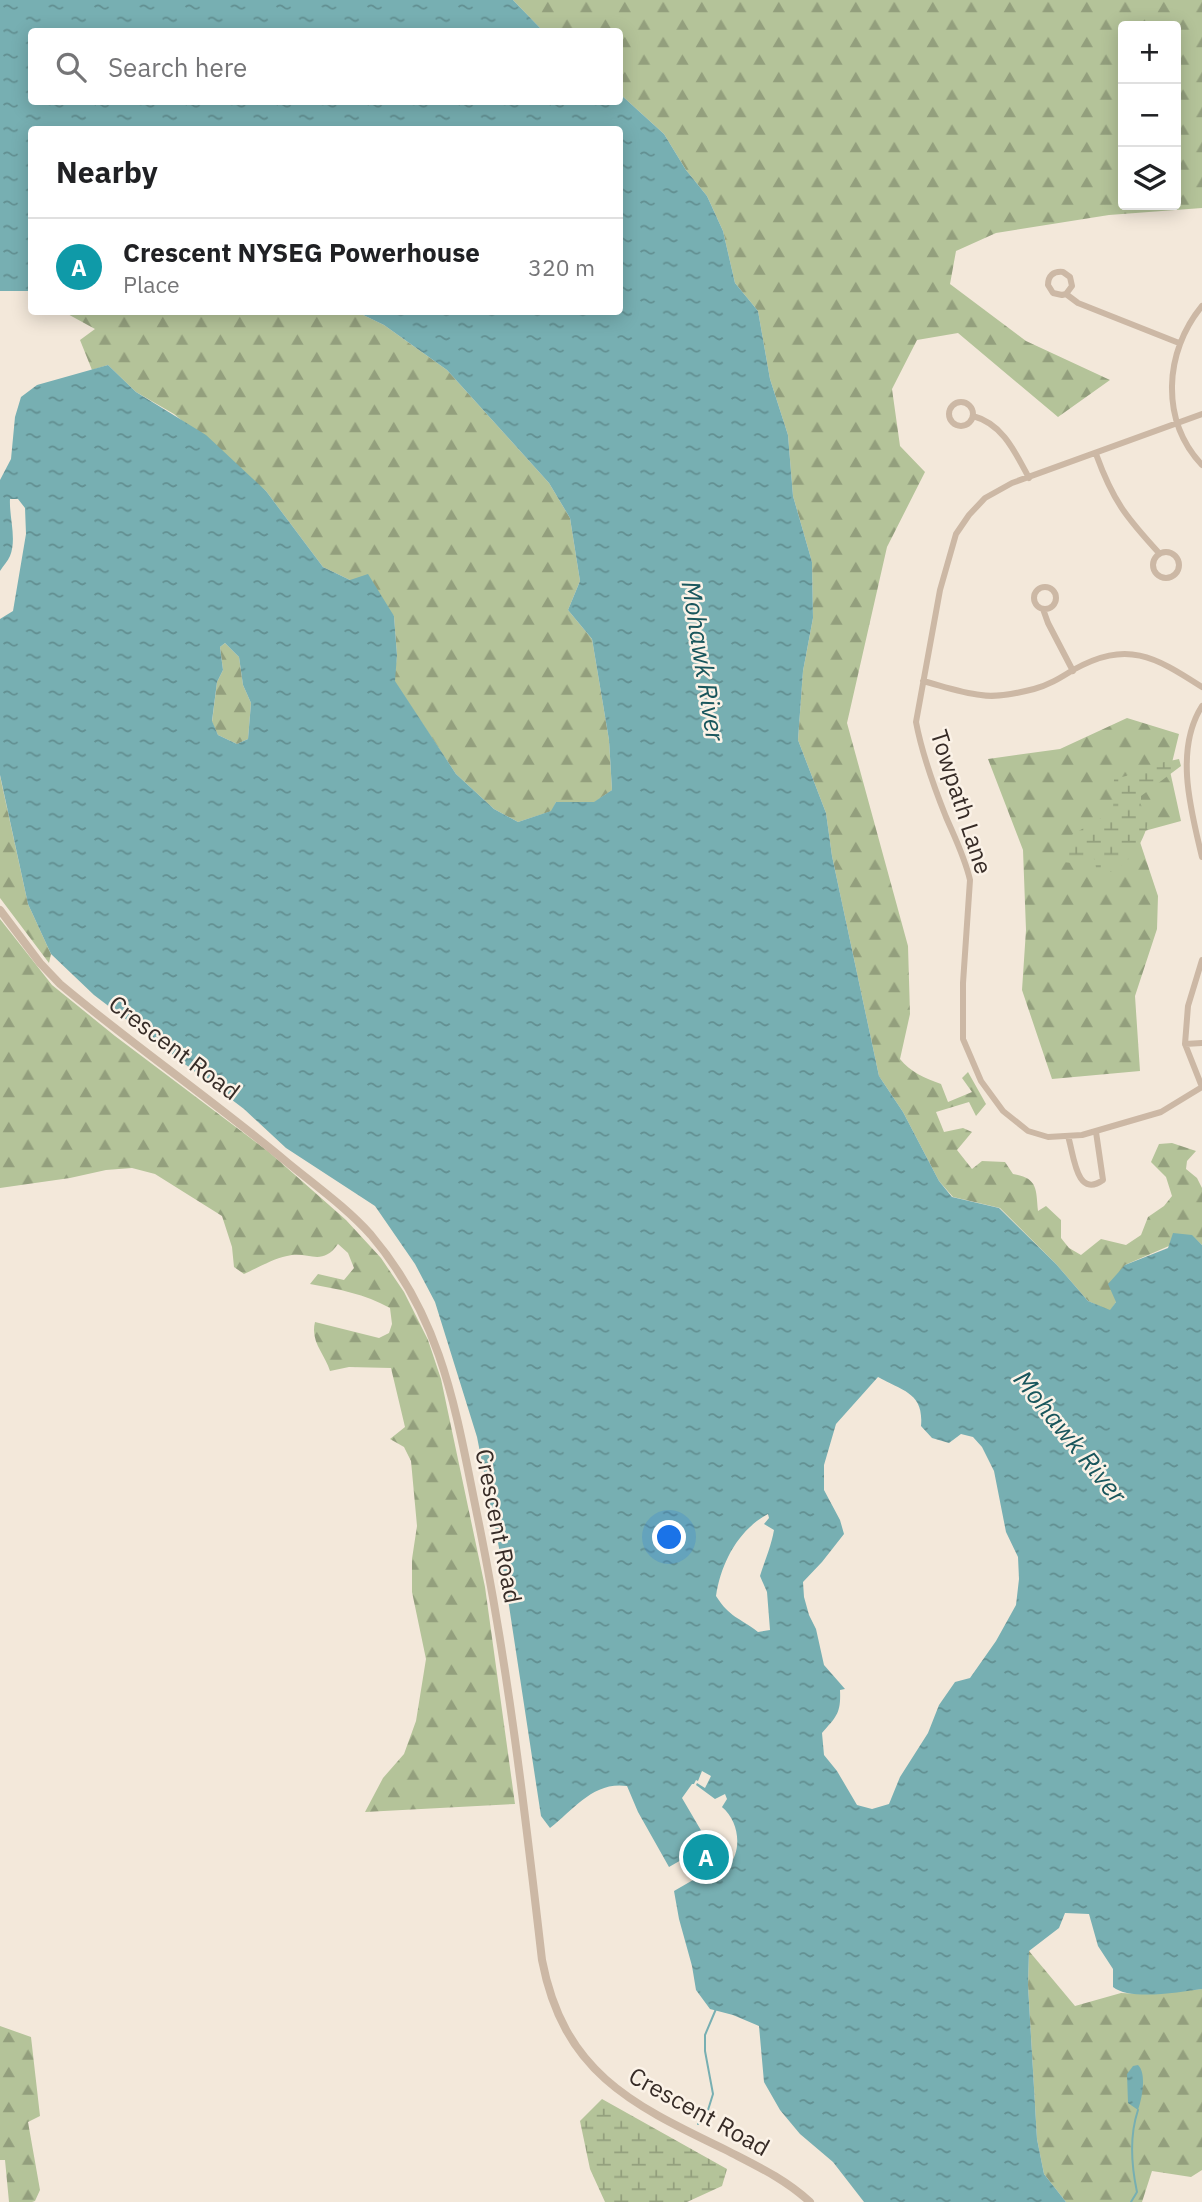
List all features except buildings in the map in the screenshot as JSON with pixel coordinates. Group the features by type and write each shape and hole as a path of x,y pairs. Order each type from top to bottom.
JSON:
{"street":[{"path":"1066,294 1078,303 1179,343"},
{"path":"1202,306 1179,343 1171,375 1171,392 1178,423 1189,448 1202,464"},
{"name":"Towpath Lane","path":"1202,414 995,491 969,515 956,534 940,590 916,722 919,740 946,816 967,864 970,880 963,1039 981,1081 1003,1111 1028,1131 1048,1137 1068,1136 1096,1132 1161,1112 1202,1087"},
{"path":"973,416 985,419 1000,432 1013,448 1028,478"},
{"path":"1096,454 1109,488 1123,513 1159,553"},
{"path":"1168,551 1178,558 1178,571 1171,577 1158,576 1153,569 1153,560 1159,553 1168,551"},
{"path":"1043,609 1073,670"},
{"path":"923,681 983,696 1037,688 1112,654 1133,653 1166,665 1202,687"},
{"path":"1202,706 1194,722 1189,744 1188,774 1194,823 1202,857"},
{"path":"1194,823 1202,821"},
{"name":"Crescent Road","path":"0,910 60,984 245,1126 358,1222 387,1255 408,1287 432,1331 448,1381 477,1514 506,1672 542,1960 548,1992 558,2017 576,2047 593,2068 636,2104 780,2178 810,2202"},
{"path":"1202,960 1188,1006 1185,1044 1202,1087"},
{"path":"1185,1044 1202,1043"},
{"path":"1068,1136 1081,1180 1089,1186 1095,1186 1103,1180 1096,1132"}],"green space":[{"path":"513,0 1202,0 1202,208 1181,210 1181,21 1118,21 1118,210 1175,210 1109,215 996,233 956,251 950,284 1026,341 1110,380 1058,417 958,333 917,340 892,389 900,446 925,472 887,547 847,723 908,946 910,1014 900,1059 913,1071 941,1084 948,1102 972,1092 962,1078 968,1072 986,1104 976,1116 969,1102 936,1112 944,1132 963,1128 972,1132 957,1150 972,1169 982,1161 1005,1162 1013,1174 1027,1178 1036,1191 1038,1211 1046,1206 1061,1220 1061,1238 1069,1248 1081,1255 1101,1239 1126,1245 1141,1235 1148,1217 1164,1206 1172,1196 1166,1177 1151,1162 1159,1144 1172,1143 1196,1151 1187,1161 1186,1169 1197,1178 1202,1188 1202,1245 1192,1236 1125,1265 1116,1302 1110,1311 1088,1301 1056,1264 1000,1208 953,1197 939,1181 903,1112 879,1076 832,856 826,813 798,740 803,671 813,618 812,562 793,496 788,435 770,379 758,311 735,283 723,231 707,196 686,170 664,134 623,97 623,28 540,28"},
{"path":"69,315 363,315 384,325 447,370 549,483 570,518 580,581 568,610 592,639 609,740 612,790 595,802 556,802 552,811 518,822 494,809 456,774 394,681 397,655 394,616 350,580 323,567 266,491 174,414 136,392 108,365 92,370 80,340 95,329"},
{"path":"225,643 239,657 243,685 251,703 248,739 237,744 218,735 212,722 217,682 223,670 220,647"},
{"path":"1127,718 1179,734 1170,771 1181,821 1137,833 1158,896 1157,929 1135,996 1140,1071 1052,1079 1022,990 1026,930 1023,850 988,759 1060,749"},
{"path":"1179,759 1181,766 1141,796 1141,805 1149,818 1147,828 1138,847 1125,863 1097,876 1095,860 1089,853 1072,863 1063,862 1059,855 1070,836 1113,811 1114,779 1146,766"},
{"path":"0,776 28,904 51,954 49,963 0,898"},
{"path":"0,919 52,985 269,1152 346,1220 381,1258 404,1292 428,1340 441,1379 485,1587 515,1804 365,1812 383,1778 404,1754 416,1721 426,1659 412,1592 412,1559 417,1526 411,1461 404,1447 390,1439 405,1427 391,1368 349,1367 330,1371 316,1342 314,1329 315,1322 379,1338 389,1333 392,1324 390,1308 341,1290 310,1284 318,1274 344,1280 354,1268 348,1253 338,1244 332,1251 320,1257 287,1256 244,1274 234,1267 232,1247 222,1216 155,1174 132,1168 106,1170 0,1188"},
{"path":"1029,1951 1075,2006 1121,1993 1202,1989 1202,2170 1191,2177 1152,2171 1142,2202 1066,2202 1044,2174 1037,2139 1028,1985"},
{"path":"0,2026 31,2037 40,2116 28,2122 40,2190 32,2202 9,2202 5,2160 0,2160"},
{"path":"602,2099 727,2169 722,2186 687,2202 605,2202 590,2169 580,2121"}],"water":[{"name":"Mohawk River","path":"0,0 513,0 540,28 28,28 28,105 623,105 623,97 664,134 686,170 707,196 723,231 735,283 758,311 770,379 788,435 793,496 812,562 813,618 803,671 798,740 826,813 832,856 879,1076 903,1112 939,1181 952,1197 999,1208 1056,1264 1088,1301 1110,1310 1116,1302 1108,1284 1125,1265 1168,1248 1173,1233 1192,1235 1202,1245 1202,1989 1143,1995 1131,1994 1113,1987 1113,1969 1098,1946 1089,1914 1065,1913 1059,1928 1029,1951 1028,1985 1037,2139 1044,2174 1066,2202 864,2202 833,2162 800,2134 780,2110 764,2082 759,2026 710,2009 696,1990 679,1919 674,1891 700,1876 704,1882 720,1874 728,1867 736,1852 735,1828 722,1807 727,1799 725,1794 715,1799 696,1785 697,1783 705,1788 711,1776 702,1771 698,1781 692,1784 682,1798 709,1844 669,1867 638,1812 627,1786 604,1788 594,1792 550,1828 541,1816 504,1573 477,1437 435,1302 415,1264 375,1206 286,1148 244,1109 94,995 51,954 28,904 0,775 0,619 13,611 26,534 25,508 18,499 10,499 12,549 0,571 0,480 11,459 15,417 21,397 37,385 108,365 136,392 206,435 266,491 323,567 350,580 368,574 394,616 397,655 395,681 456,774 494,809 518,822 551,811 556,802 594,802 612,790 609,740 592,639 568,610 580,581 570,518 549,483 447,370 384,325 363,315 623,315 623,126 28,126 28,291 0,291","holes":["225,643 239,657 243,685 251,703 248,739 237,744 218,735 212,721 217,682 223,670 220,647","878,1377 910,1394 919,1406 921,1426 932,1438 949,1443 961,1434 973,1437 982,1447 994,1471 1006,1532 1018,1557 1019,1579 1016,1605 996,1641 970,1678 955,1682 939,1705 928,1733 900,1777 889,1804 872,1809 857,1805 824,1755 822,1733 837,1714 840,1690 845,1689 824,1665 816,1629 804,1597 803,1582 844,1534 840,1520 824,1490 824,1465 836,1424","768,1514 769,1518 764,1524 774,1530 760,1576 767,1592 770,1630 758,1632 730,1613 716,1596 722,1572 733,1549 748,1529"]},
{"path":"1138,2065 1143,2080 1138,2110 1128,2103 1127,2074 1133,2066"}],"waterway":[{"path":"698,2124 708,2110 713,2094 705,2051 705,2035 716,2009"},
{"path":"1131,2202 1137,2192 1132,2151 1138,2110"}],"place":[{"name":"Crescent NYSEG Powerhouse","path":"706,1857"}]}
